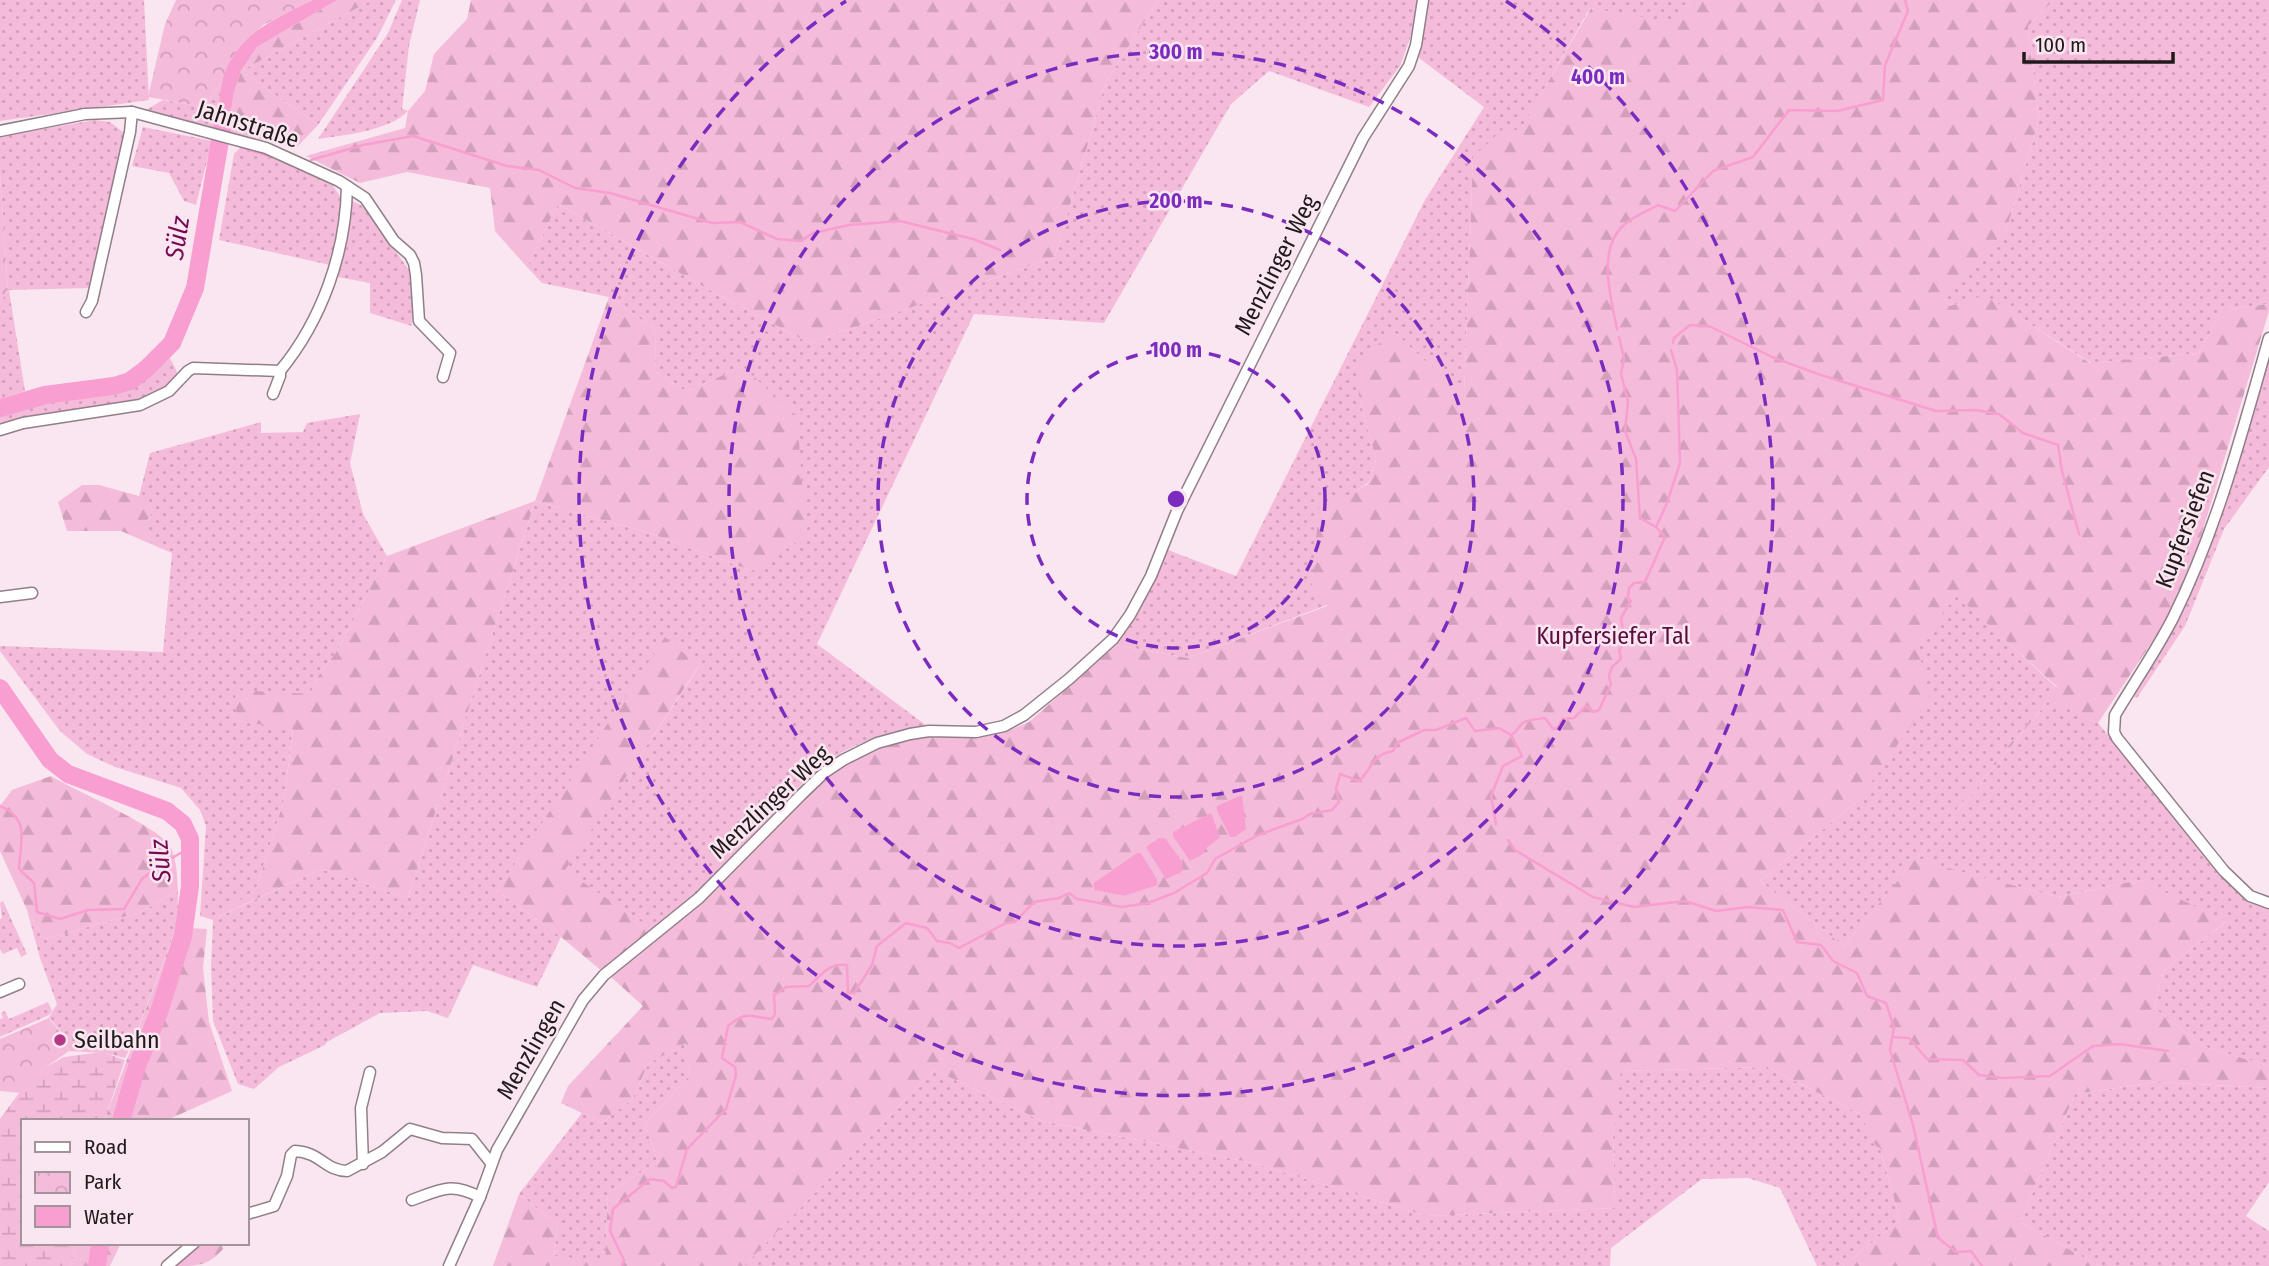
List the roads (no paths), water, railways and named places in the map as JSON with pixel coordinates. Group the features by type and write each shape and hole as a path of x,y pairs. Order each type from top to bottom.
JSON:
{"street":[{"name":"Menzlinger Weg","path":"618,964 699,898 802,794 825,772 843,760 877,743 910,734 929,731 976,732 1004,726 1024,715 1093,660 1112,639 1130,615 1151,576 1177,511 1363,138 1409,66 1416,45 1423,0"},
{"name":"Jahnstraße","path":"0,131 85,114 132,112 237,139 295,160 347,186 365,198 394,241 410,255 414,263 419,321 450,353 443,377"},
{"path":"86,312 92,301 132,112"},
{"path":"273,394 280,371 321,304 341,247 347,186"},
{"name":"Kupfersiefen","path":"2269,338 2232,470 2203,548 2172,619 2115,715 2114,724 2117,738 2224,871 2249,896 2269,904"},
{"path":"0,430 23,423 140,405 169,391 193,368 280,371"},
{"path":"0,597 32,593"},
{"name":"Menzlingen","path":"449,1266 480,1197 491,1163 583,1000 604,975 618,964"},
{"path":"0,992 19,984"},
{"path":"363,1164 361,1108 370,1072"},
{"path":"248,1214 274,1206 287,1176 291,1155 295,1151 318,1156 338,1171 347,1171 382,1152 405,1132 415,1128 442,1138 472,1139 491,1163"},
{"path":"412,1200 443,1189 461,1188 480,1197"},
{"path":"167,1266 192,1245"}],"water":[{"path":"313,0 337,0 257,47 241,71 234,92 228,131 216,128 223,79 237,50 271,21"},
{"path":"1242,795 1246,829 1235,837 1230,837 1217,806"},
{"path":"1211,813 1220,837 1205,849 1203,854 1190,861 1173,832"},
{"path":"1159,838 1165,838 1183,863 1182,872 1166,879 1146,847"},
{"path":"1137,853 1141,853 1157,879 1157,885 1124,896 1094,890 1094,883"}],"waterway":[{"path":"1617,329 1608,274 1608,260 1616,234 1629,221 1658,205 1675,211 1713,171 1753,157 1789,110 1837,111 1883,100 1885,65 1908,11 1905,0"},
{"name":"Sülz","path":"0,408 45,395 114,386 130,381 172,343 195,288 224,117"},
{"path":"311,160 363,145 413,136 507,166 539,170 575,188 610,193 712,223 740,222 777,239 801,241 813,233 849,225 900,221 973,239 1000,250"},
{"path":"241,147 272,157"},
{"path":"1673,343 1674,338 1690,325 1709,326 1772,357 1936,411 1976,410 1999,414 2023,433 2058,445 2079,534"},
{"path":"622,1266 624,1260 610,1231 613,1209 650,1179 664,1181 672,1188 676,1187 687,1149 726,1109 736,1075 735,1067 722,1058 728,1026 744,1016 772,1019 775,1014 774,995 786,987 809,986 830,968 847,965 848,993 854,993 872,965 877,946 906,923 927,928 937,941 959,948 1006,923 1015,922 1034,902 1059,898 1069,893 1077,899 1122,907 1148,903 1174,893 1207,873 1215,859 1258,835 1310,814 1332,810 1339,802 1336,789 1340,774 1359,781 1380,756 1393,751 1397,743 1424,730 1436,730 1466,718 1475,731 1499,728 1511,735 1528,721 1545,718 1553,729 1557,728 1563,719 1574,718 1586,706 1593,712 1599,710 1611,684 1609,676 1612,667 1621,659 1619,650 1624,639 1621,618 1631,601 1628,598 1629,588 1634,583 1645,582 1665,537 1656,527 1640,518 1636,459 1625,431 1628,402 1621,374 1624,358 1619,337"},
{"path":"1656,527 1680,463 1677,370 1671,350"},
{"name":"Sülz","path":"0,688 50,760 68,774 167,811 183,824 190,839 190,886 183,936 159,1012 137,1066 122,1119"},
{"path":"1496,824 1491,796 1503,766 1522,756 1511,735"},
{"path":"0,806 10,811 20,825 22,841 19,869 34,883 37,912 60,919 88,910 124,909 142,879 191,847"},
{"path":"1508,840 1515,850 1593,897 1634,907 1685,901 1716,911 1748,907 1783,910 1797,942 1821,945 1833,961 1857,973 1867,996 1886,1003 1894,1027 1890,1050 1913,1125 1938,1238 1956,1252 1971,1251 1982,1266"},
{"path":"1893,1037 1909,1038 1927,1059 1963,1060 1979,1075 2002,1078 2050,1076 2093,1046 2120,1044 2168,1051"},
{"name":"Sülz","path":"97,1266 100,1245"}],"place":[{"name":"Seilbahn","path":"60,1040"}],"park label":[{"name":"Kupfersiefer Tal","path":"1613,636"}]}
